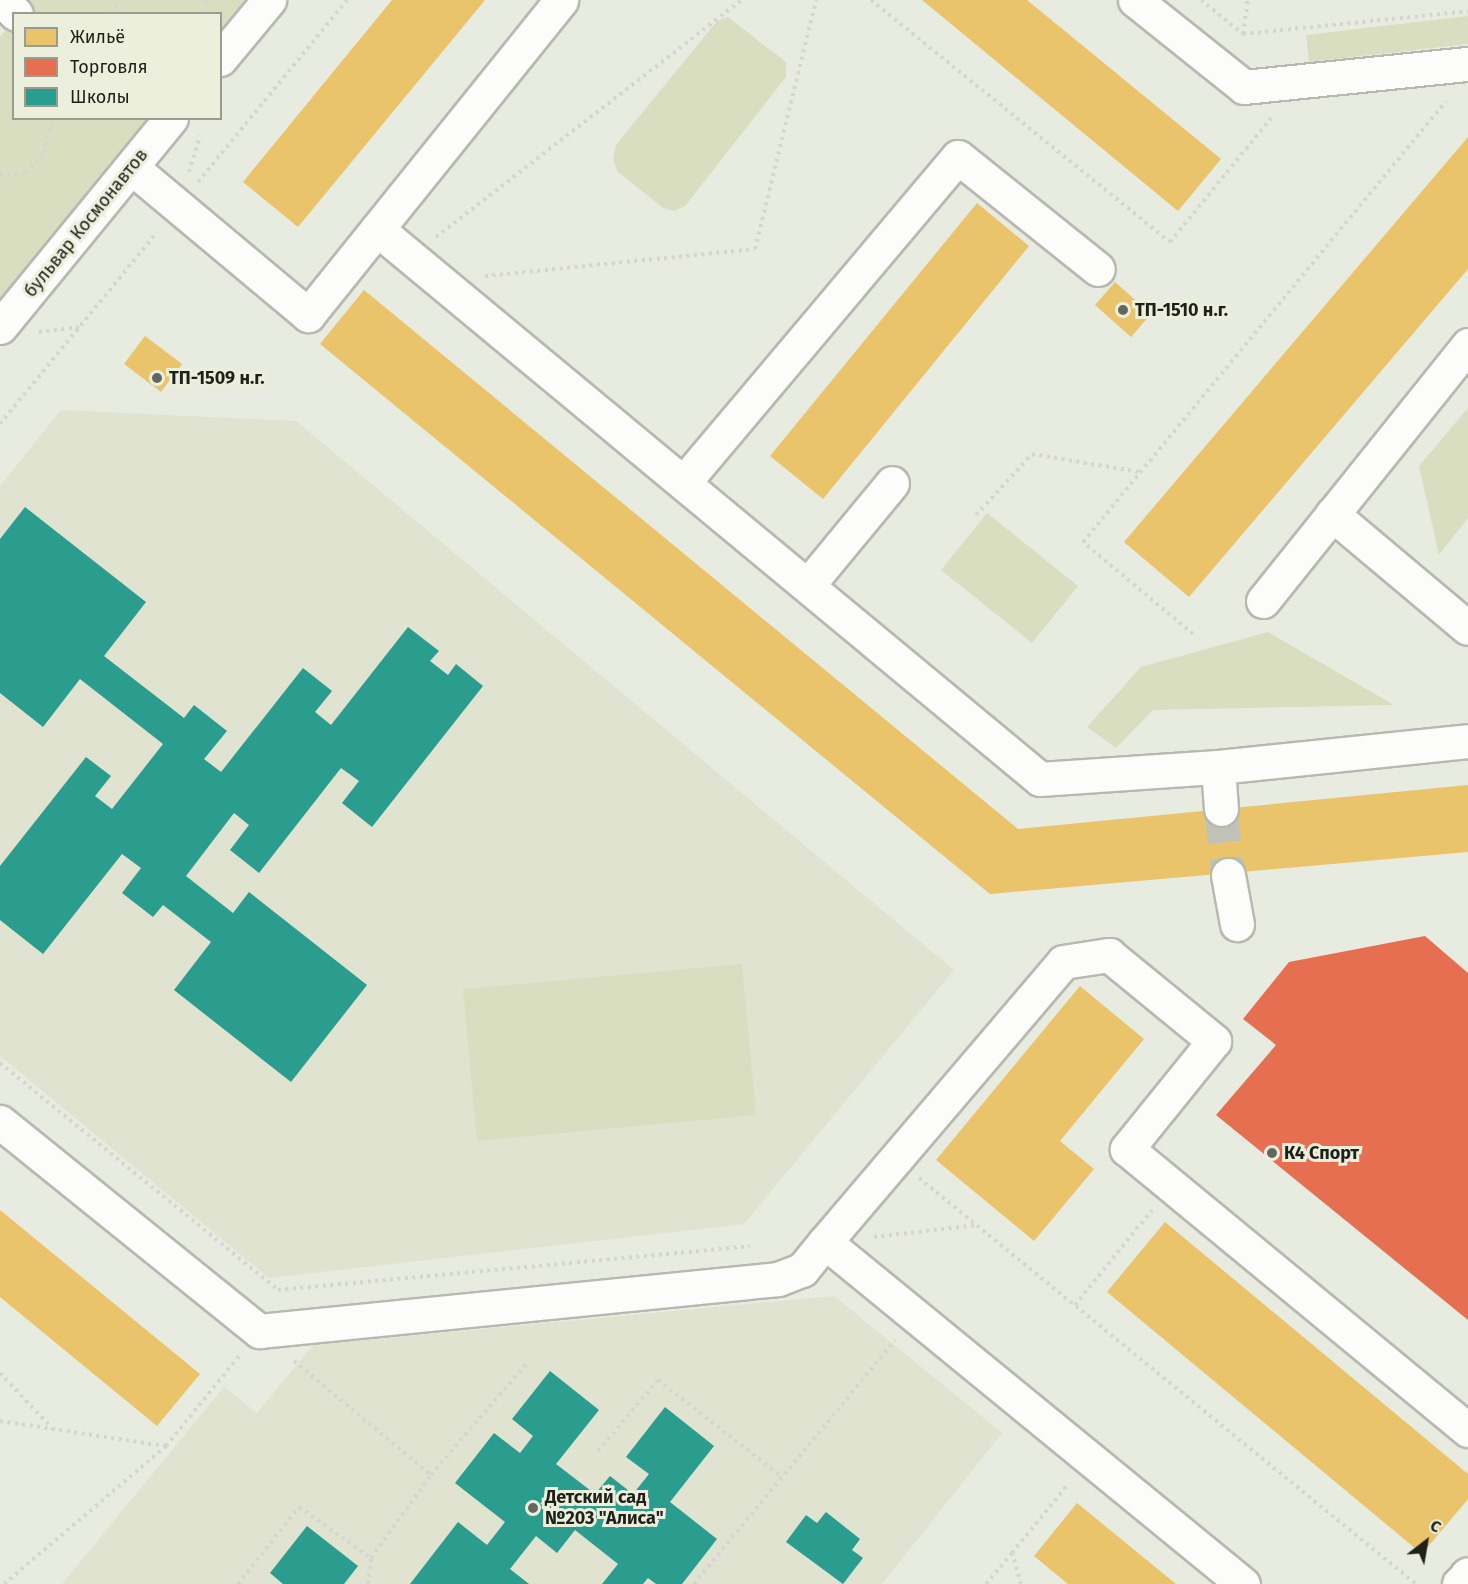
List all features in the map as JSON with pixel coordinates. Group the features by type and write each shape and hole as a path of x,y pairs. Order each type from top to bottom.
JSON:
{"street":[{"path":"0,0 14,12"},
{"path":"222,57 269,0"},
{"path":"131,168 308,315 561,0"},
{"path":"1136,0 1244,87 1468,64"},
{"name":"бульвар Космонавтов","path":"0,327 131,168 159,123"},
{"path":"684,482 958,157 1098,268"},
{"path":"377,229 412,255 1040,779 1218,767 1468,741"},
{"path":"1263,601 1468,345"},
{"path":"808,585 892,483"},
{"path":"1332,514 1468,628"},
{"path":"1218,767 1221,809"},
{"path":"1228,875 1237,924"},
{"path":"0,1122 259,1331 778,1280 802,1270 898,1161 1063,962 1109,955 1214,1041 1127,1149 1468,1430"},
{"path":"825,1242 1243,1584"},
{"path":"1459,1584 1468,1574"}],"path":[{"path":"412,255 741,0"},
{"path":"441,280 755,249 816,0"},
{"path":"871,0 1170,242 1275,112"},
{"path":"1200,0 1243,34 1468,11"},
{"path":"1243,34 1248,0"},
{"path":"1193,634 1083,542 1451,94 1440,96"},
{"path":"0,175 26,173 44,153 52,120"},
{"path":"178,206 202,129"},
{"path":"976,515 1032,454 1140,472"},
{"path":"0,1063 278,1290 757,1246"},
{"path":"898,1161 1416,1584"},
{"path":"1075,1305 1172,1185"},
{"path":"825,1242 977,1225"},
{"path":"4,1584 166,1446 259,1331 278,1290"},
{"path":"694,1584 915,1316"},
{"path":"259,1331 431,1475"},
{"path":"368,1584 371,1558 431,1475 528,1362"},
{"path":"0,1373 54,1430"},
{"path":"598,1451 658,1380 782,1478"},
{"path":"0,1420 166,1446"},
{"path":"986,1584 1089,1459"},
{"path":"238,1584 299,1507 371,1558"},
{"path":"1012,1553 1021,1584"}],"shaded area":[{"path":"30,0 248,0 222,32 222,12 21,12"},
{"path":"1468,16 1468,44 1309,62 1306,35"},
{"path":"728,17 786,62 786,77 685,206 674,211 663,208 617,171 613,158 616,145 717,21"},
{"path":"12,22 12,120 149,120 0,301 0,37"},
{"path":"1468,408 1468,518 1439,555 1419,466"},
{"path":"61,410 296,421 954,970 744,1224 269,1278 0,1056 0,486"},
{"path":"987,513 1078,586 1032,643 941,570"},
{"path":"1268,632 1394,705 1153,710 1116,748 1087,727 1141,667"},
{"path":"742,964 756,1115 477,1141 463,989"},
{"name":"Детский сад №203 \"Алиса\"","path":"834,1296 1002,1433 882,1584 62,1584 224,1387 257,1413 313,1345"}],"building: Жильё":[{"path":"392,0 485,0 298,227 243,182"},
{"path":"922,0 1027,0 1221,159 1178,211"},
{"path":"1468,137 1468,269 1189,597 1124,542"},
{"path":"977,203 1029,246 823,499 770,456"},
{"name":"ТП-1510 н.г.","path":"1115,282 1151,314 1131,337 1095,305"},
{"path":"364,290 1018,829 1468,785 1468,852 990,894 320,344"},
{"name":"ТП-1509 н.г.","path":"145,336 182,364 161,392 124,364"},
{"path":"1080,986 1144,1039 1060,1141 1094,1169 1034,1241 936,1160"},
{"path":"0,1210 200,1374 157,1426 0,1297"},
{"path":"1165,1222 1468,1474 1468,1499 1422,1554 1107,1292"},
{"path":"1077,1503 1176,1584 1068,1584 1034,1556"}],"building: Торговля":[{"path":"1425,936 1468,973 1468,1320 1216,1115 1276,1045 1243,1019 1289,962"}],"building: Школы":[{"path":"25,507 146,602 104,656 184,718 194,705 227,731 204,759 221,772 303,668 332,691 315,712 331,725 408,627 439,651 430,661 448,675 456,664 483,686 372,827 342,803 359,781 341,768 259,873 230,850 249,825 234,813 186,876 233,913 249,892 367,985 291,1082 174,990 211,942 163,905 153,917 122,893 141,868 122,854 43,954 0,920 0,866 86,757 111,776 95,796 112,809 163,744 80,679 43,727 0,693 0,539"},
{"path":"550,1371 599,1410 556,1464 595,1494 610,1476 633,1494 649,1474 626,1457 665,1407 714,1446 670,1502 717,1539 682,1584 656,1584 648,1578 643,1584 602,1584 618,1564 575,1530 557,1553 536,1536 510,1569 529,1584 410,1584 458,1522 487,1545 505,1522 455,1483 494,1433 520,1453 533,1436 512,1419"},
{"path":"826,1512 860,1539 852,1550 863,1558 843,1584 786,1542 806,1515 817,1523"},
{"path":"307,1526 358,1566 344,1584 283,1584 270,1573"}],"tunnel":[{"path":"1221,809 1228,875"}],"place":[{"name":"ТП-1510 н.г.","path":"1123,310"},
{"name":"ТП-1509 н.г.","path":"157,378"},
{"name":"К4 Спорт","path":"1272,1153"},
{"name":"Детский сад №203 \"Алиса\"","path":"533,1508"}]}
